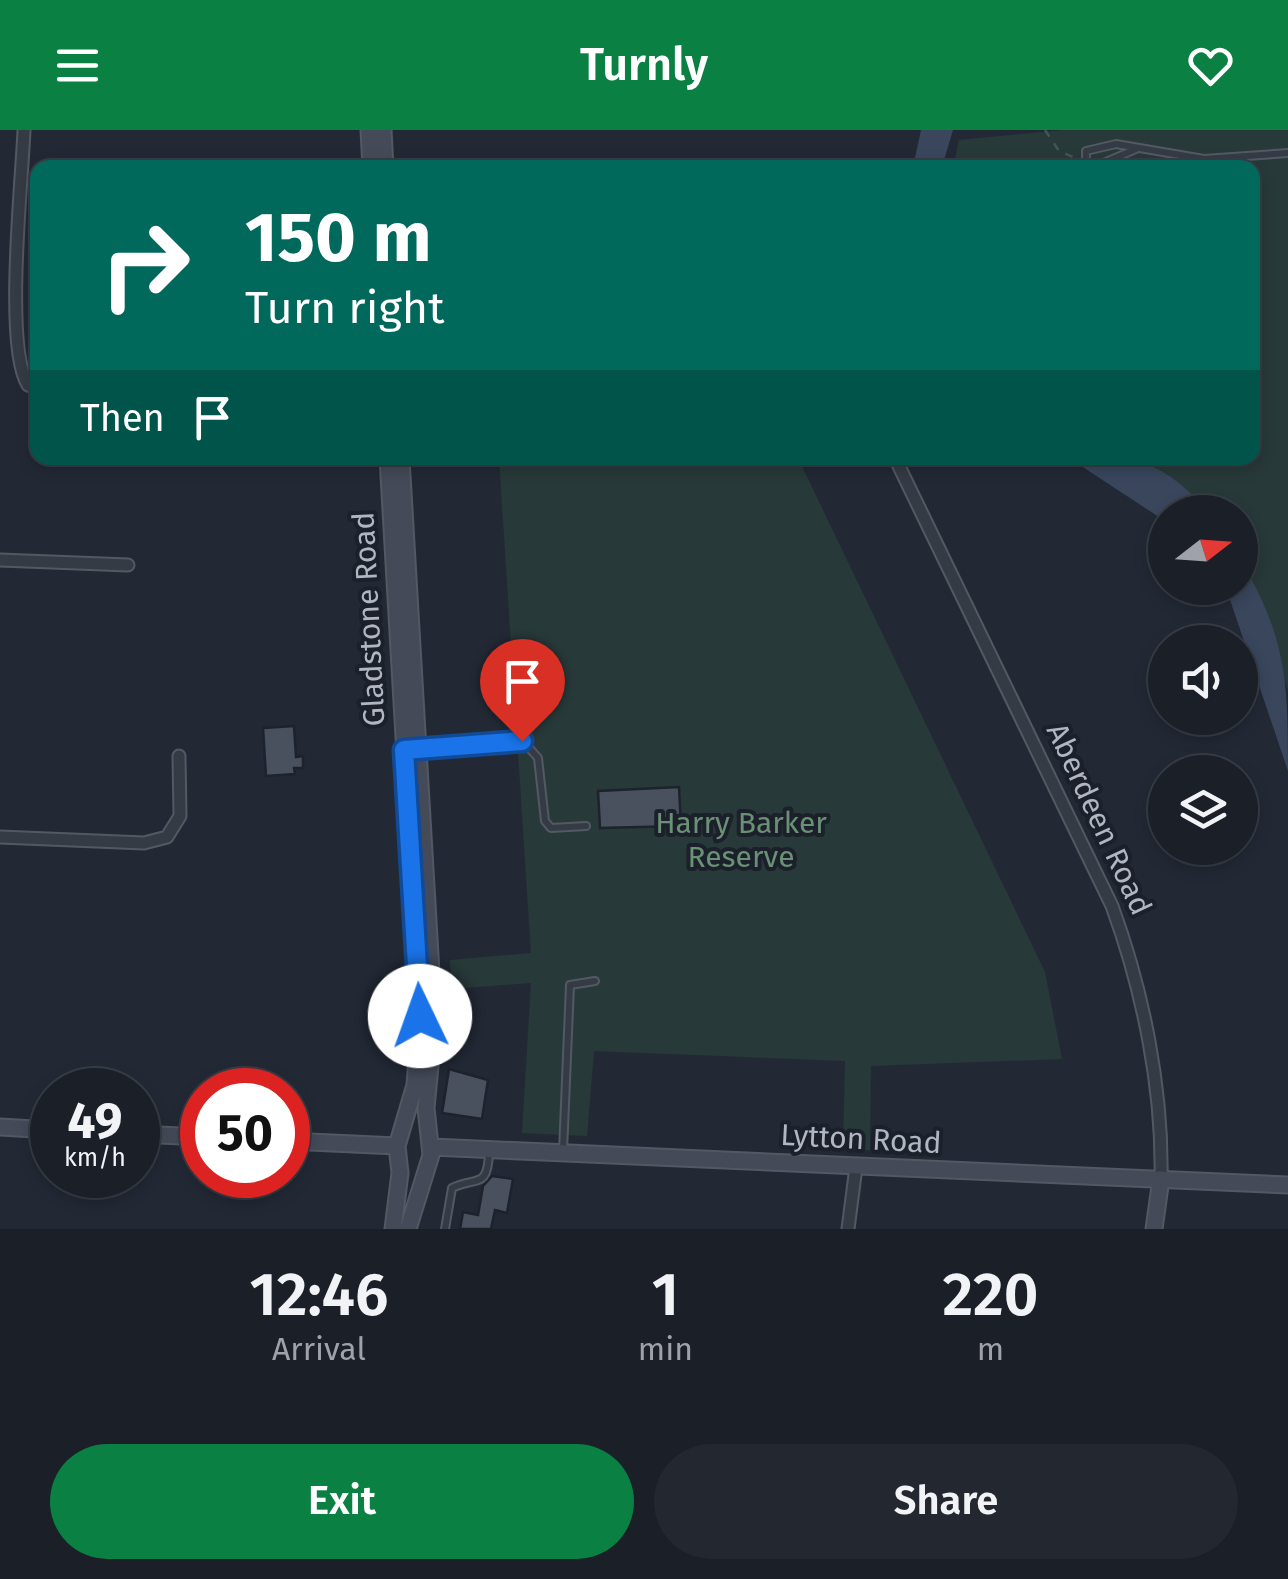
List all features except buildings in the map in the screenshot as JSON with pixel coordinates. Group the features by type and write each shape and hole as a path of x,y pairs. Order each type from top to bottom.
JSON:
{"main road":[{"path":"369,130 371,160"},
{"path":"383,130 385,160"},
{"name":"Gladstone Road","path":"389,465 434,1024 426,1108 429,1148 408,1229"},
{"name":"Gladstone Road","path":"394,1229 400,1146 420,1054 402,465"},
{"path":"0,1127 30,1129"},
{"path":"310,1142 400,1146 415,1130 429,1148 413,1166 400,1146"},
{"name":"Lytton Road","path":"429,1148 1288,1185"},
{"name":"Aberdeen Road","path":"1154,1229 1161,1179"}],"street":[{"path":"24,130 17,306 22,372 30,383"},
{"path":"0,306 17,306"},
{"name":"Aberdeen Road","path":"898,465 1118,921 1160,1119 1161,1179"},
{"path":"0,560 128,565"},
{"path":"0,838 144,843 167,837 180,816 179,756"},
{"path":"848,1229 856,1167"}],"lane":[{"path":"1086,160 1086,152 1096,146 1204,159 1288,153"},
{"path":"1114,160 1136,149"},
{"path":"411,749 522,741 538,758 545,821 551,828 586,826"},
{"path":"562,1152 570,984 595,981"},
{"path":"446,1229 452,1188 481,1180 488,1170 489,1149"}],"path":[{"path":"1045,130 1059,152 1081,160"}],"green space":[{"path":"1063,130 1288,130 1288,690 1255,605 1258,495 1182,495 1142,465 1260,465 1260,160 955,160 959,140"},
{"name":"Harry Barker Reserve","path":"499,465 801,465 1045,972 1062,1059 871,1066 870,1150 843,1149 845,1061 594,1051 587,1136 522,1133 531,983 451,989 450,960 531,953"}],"water":[{"path":"921,130 953,130 944,160 915,160"},
{"path":"1080,465 1147,465 1162,471 1192,494 1148,495 1148,510"},
{"path":"1258,592 1282,661 1288,771 1258,682 1258,625 1239,625 1232,605 1258,605"}],"route":[{"path":"420,1016 404,750 522,741"}]}
